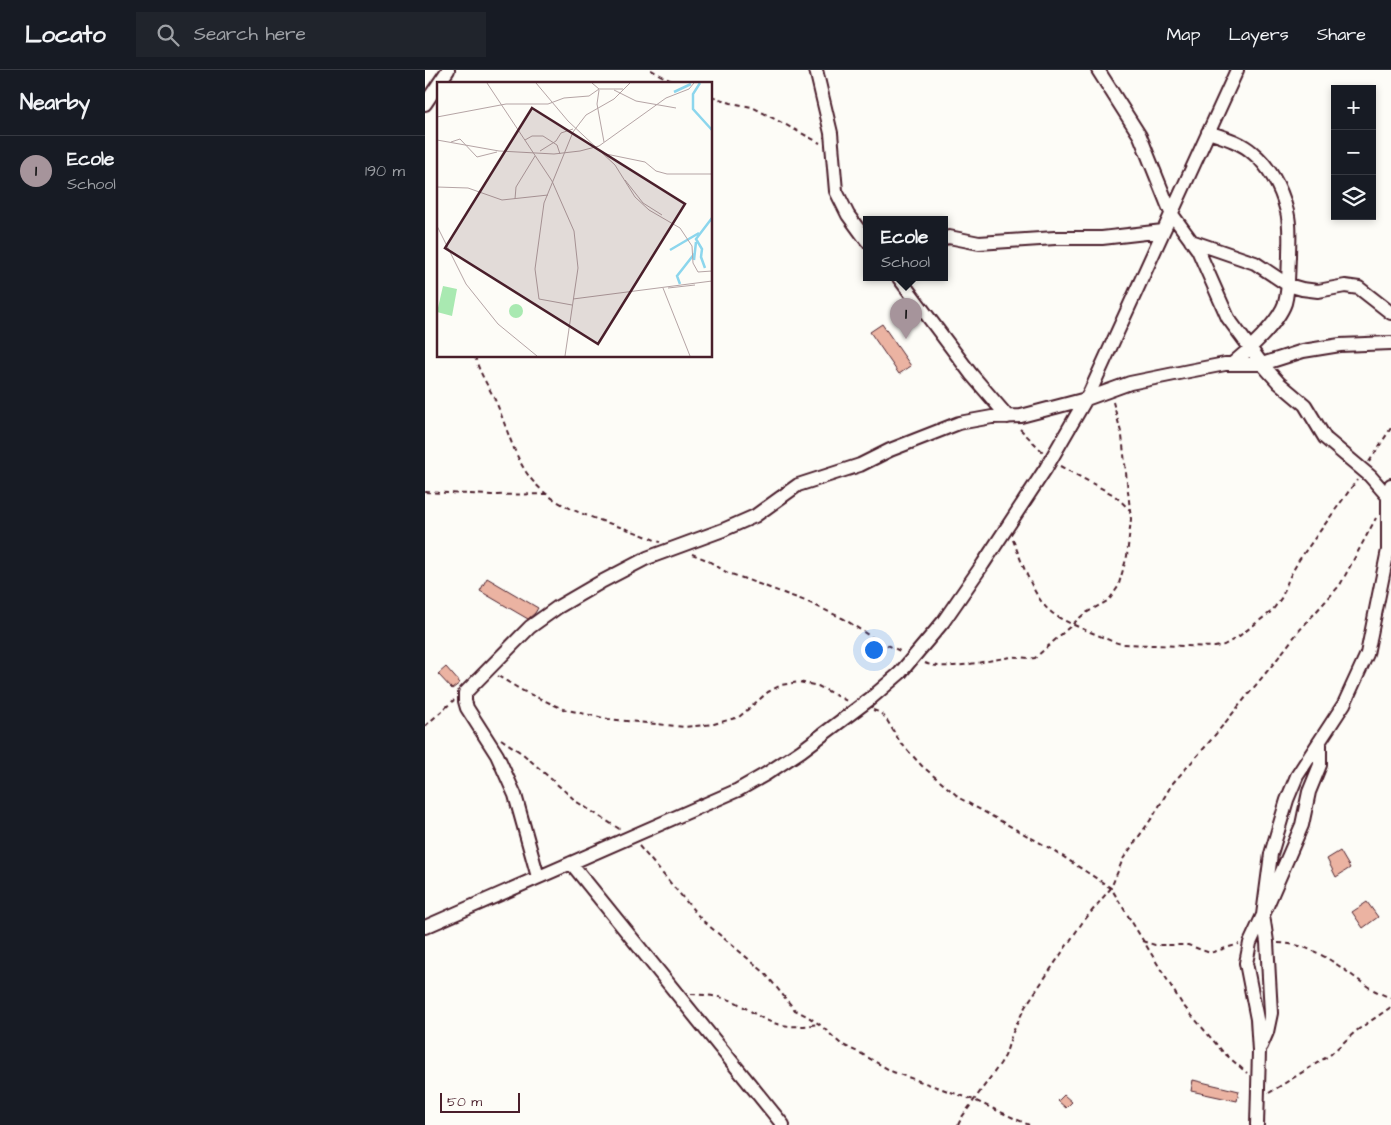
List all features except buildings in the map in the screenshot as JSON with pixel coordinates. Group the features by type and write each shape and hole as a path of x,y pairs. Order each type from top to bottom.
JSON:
{"street":[{"path":"440,82 448,70"},
{"path":"816,70 831,133 836,191 848,215 863,236"},
{"path":"1098,70 1140,136 1171,213 1198,250 1228,318 1262,364 1279,383 1305,405 1325,438 1390,494 1388,550 1391,579"},
{"path":"425,927 737,790 801,751 860,707 900,673 948,615 1051,460 1086,399 1237,70"},
{"path":"425,104 437,86"},
{"path":"1208,132 1227,138 1252,152 1270,170 1287,208 1289,246 1288,285 1284,304 1281,311 1251,348 1233,364"},
{"path":"948,237 979,243 1055,238 1102,238 1163,231"},
{"path":"1191,241 1255,263 1288,285 1302,289 1318,290 1345,286 1359,288 1391,313"},
{"path":"901,281 971,374 1008,416"},
{"path":"538,877 515,794 497,755 467,708 465,693 530,627 558,607 647,558 755,516 798,485 860,465 889,450 959,424 992,417 1021,416 1086,399 1138,381 1225,364 1262,364 1303,351 1340,345 1391,342"},
{"path":"1259,1050 1267,1032 1271,1013 1267,942 1263,915 1271,854 1287,800 1297,776 1344,704 1367,654 1388,550"},
{"path":"1257,1125 1259,1050 1257,1018 1246,964 1250,943 1302,825 1309,792 1319,765 1319,742"},
{"path":"571,863 783,1125"}],"path":[{"path":"651,70 673,82"},
{"path":"713,97 752,107 833,150"},
{"path":"476,358 522,464 537,485 560,504 585,516 622,527 707,560 726,572 808,602 843,619 885,645 931,666 973,664 1014,657 1035,658 1085,614 1109,600 1118,586 1127,556 1130,510 1122,436 1113,404 1112,390"},
{"path":"1008,416 1051,460 1114,495 1130,510"},
{"path":"1007,526 1027,574 1042,602 1051,612 1112,642 1122,644 1196,647 1224,645 1238,637 1272,611 1282,597 1289,578 1299,560 1364,471 1391,428"},
{"path":"425,492 491,495 546,494"},
{"path":"958,1125 1005,1056 1012,1034 1025,1007 1082,923 1111,888 1123,858 1154,815 1172,784 1212,739 1298,632 1340,585 1390,494"},
{"path":"487,670 523,691 563,708 608,719 685,727 714,724 739,717 768,692 781,685 799,682 818,686 860,707 879,712 885,717 900,742 922,766 961,798 1053,850 1111,888 1182,1004 1223,1052 1259,1083"},
{"path":"425,726 449,703 465,693"},
{"path":"494,734 523,754 577,802 631,837 701,920 764,972 795,1010 819,1024 841,1044 893,1072 975,1100 1029,1125"},
{"path":"676,994 719,997 778,1025 800,1027 819,1024"},
{"path":"1258,1099 1329,1055 1356,1031 1391,1007"}],"place":[{"name":"Ecole","path":"906,339"}]}
